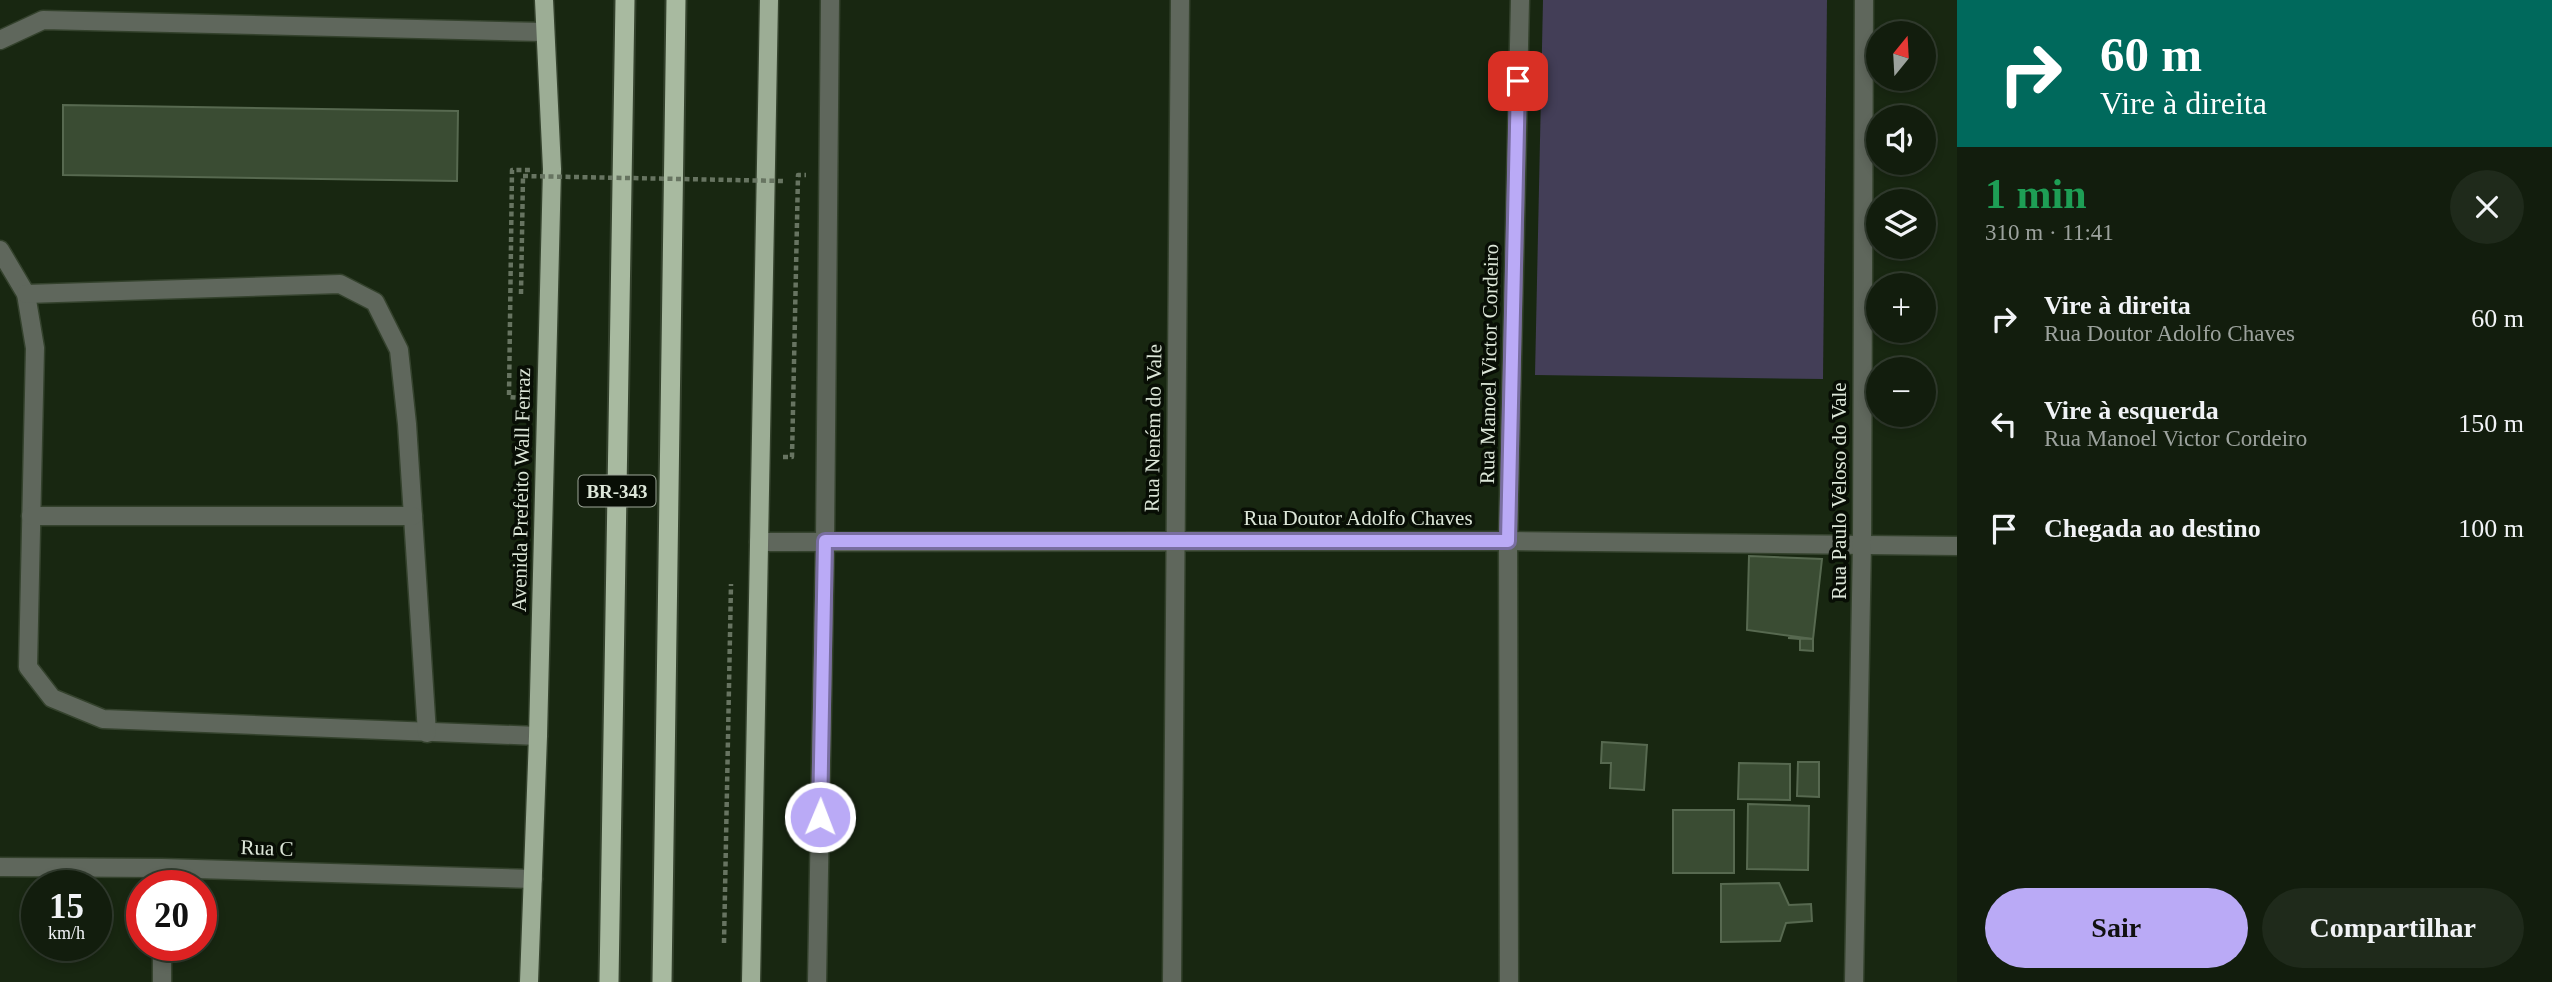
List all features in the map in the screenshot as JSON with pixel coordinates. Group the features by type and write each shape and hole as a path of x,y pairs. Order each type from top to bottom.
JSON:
{"highway":[{"name":"BR-343","path":"609,982 625,0"},
{"name":"BR-343","path":"662,982 676,0"}],"main road":[{"name":"Avenida Prefeito Wall Ferraz","path":"529,982 552,170 544,0"},
{"path":"751,982 769,0"}],"street":[{"path":"817,982 825,541 830,0"},
{"name":"Rua Neném do Vale","path":"1172,982 1180,0"},
{"name":"Rua Manoel Victor Cordeiro","path":"1509,982 1508,541 1520,0"},
{"name":"Rua Paulo Veloso do Vale","path":"1854,982 1862,543 1864,0"},
{"path":"0,40 43,20 544,32"},
{"path":"0,250 26,294 36,348 28,667 52,698 103,719 538,736"},
{"path":"26,294 340,284 375,302 400,350 426,733"},
{"path":"31,516 413,516"},
{"name":"Rua Doutor Adolfo Chaves","path":"759,542 1508,541 1957,545"},
{"name":"Rua C","path":"0,867 126,875"},
{"name":"Rua C","path":"217,877 533,879"},
{"path":"162,961 162,982"}],"path":[{"path":"512,170 509,397 520,398 520,384"},
{"path":"521,301 523,176 784,181"}],"shaded area":[{"path":"1543,0 1827,0 1823,379 1535,375"}],"building":[{"path":"63,105 458,111 457,181 63,175"},
{"path":"1749,556 1822,559 1813,639 1747,630"},
{"path":"1788,638 1813,639 1813,651 1800,650 1800,639"},
{"path":"1602,742 1647,745 1644,790 1610,788 1611,763 1601,763"},
{"path":"1798,762 1819,762 1819,797 1797,796"},
{"path":"1739,763 1790,764 1790,800 1738,799"},
{"path":"1748,804 1809,806 1808,870 1747,869"},
{"path":"1673,810 1734,810 1734,873 1673,873"},
{"path":"1779,883 1789,905 1811,904 1812,921 1786,923 1780,941 1721,942 1721,884"}],"route":[{"path":"820,817 825,541 1508,541 1518,81"}]}
